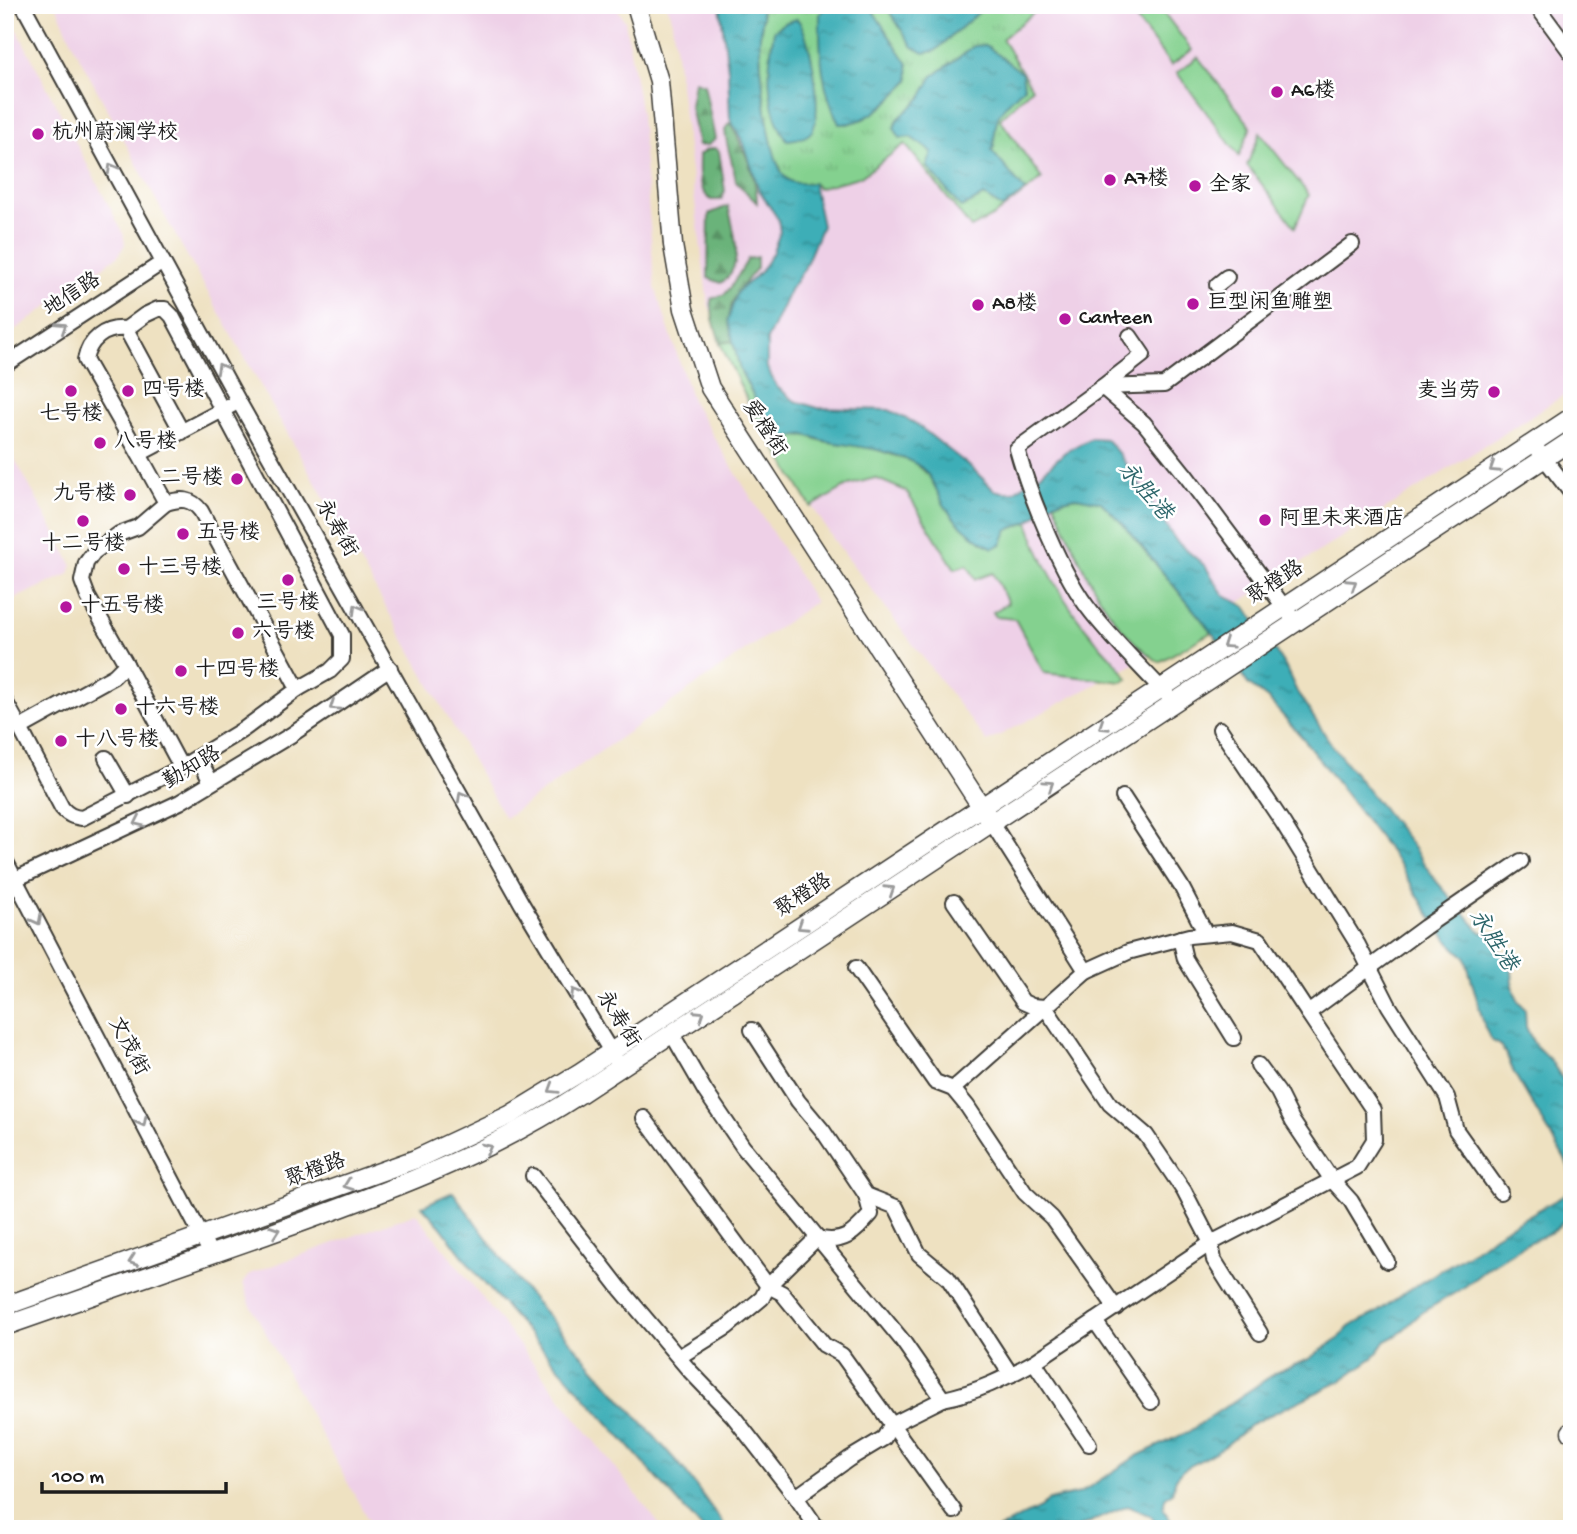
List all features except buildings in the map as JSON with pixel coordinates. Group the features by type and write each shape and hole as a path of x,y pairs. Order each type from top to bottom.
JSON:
{"street":[{"name":"永寿街","path":"23,5 239,402 522,904 621,1067"},
{"name":"爱橙街","path":"636,5 659,81 673,245 684,309 710,388 992,823"},
{"path":"1536,5 1572,54"},
{"path":"1102,387 1164,385 1352,244"},
{"name":"地信路","path":"5,365 163,262"},
{"path":"5,701 62,808 68,815 82,818 181,767 244,729 298,689 330,671 342,659 342,635 172,316 164,309 158,309 126,329 115,328 93,341 88,346 85,360 166,503"},
{"path":"126,329 182,432"},
{"path":"1130,336 1143,355 1017,449 1022,468 1061,561 1091,612 1173,703"},
{"path":"1102,387 1143,423 1184,473 1295,622"},
{"path":"139,454 239,402"},
{"name":"聚橙路","path":"5,1306 441,1149 510,1115 611,1052 1572,417"},
{"name":"聚橙路","path":"5,1326 374,1196 444,1168 519,1131 672,1034 1572,440"},
{"path":"1533,443 1572,494"},
{"path":"181,767 82,581 86,563 119,534 138,527 166,503 181,499 194,502 298,689"},
{"path":"19,727 114,676 126,664"},
{"name":"勤知路","path":"11,882 180,802 290,735 390,668"},
{"path":"1220,729 1283,823 1358,945 1389,1006 1447,1097 1455,1130 1500,1192"},
{"path":"198,757 211,782"},
{"path":"106,758 128,796"},
{"path":"1123,797 1181,887 1206,934"},
{"path":"992,823 1086,971"},
{"name":"文茂街","path":"5,860 11,882 211,1254"},
{"path":"1308,1013 1521,861"},
{"path":"954,902 1023,1002 1045,1007"},
{"path":"796,1497 884,1438 891,1426 943,1399 972,1393 1011,1375 1211,1243 1357,1167 1374,1140 1373,1110 1260,940 1232,932 1180,938 1128,952 1086,971 953,1089"},
{"path":"1180,938 1185,959 1234,1038"},
{"path":"856,968 935,1082 953,1089 967,1106 1025,1193 1052,1218 1116,1308"},
{"path":"1045,1007 1110,1104 1146,1135 1184,1191 1211,1243 1214,1260 1260,1333"},
{"path":"752,1030 798,1101 822,1130 866,1195 871,1214 854,1233 832,1242 817,1238"},
{"path":"672,1034 705,1091 743,1146 902,1340 943,1399"},
{"path":"1258,1065 1278,1092 1293,1122 1332,1180 1351,1202 1387,1261"},
{"path":"644,1118 768,1286 782,1293 824,1345 842,1355 954,1511"},
{"path":"533,1176 619,1287 733,1416 818,1529"},
{"path":"866,1195 896,1208 919,1254 948,1278 1011,1375"},
{"path":"679,1357 727,1327 762,1298 768,1286 817,1238"},
{"path":"1095,1321 1151,1402"},
{"path":"1034,1362 1089,1444"}],"shaded area":[{"path":"56,5 615,5 625,21 641,114 655,287 693,403 815,602 505,818 167,220 76,51"},
{"path":"666,5 1572,5 1572,390 1185,637 987,742 834,540 749,409 708,304 671,14"},
{"name":"杭州蔚澜学校","path":"5,7 123,233 125,244 118,256 5,337"},
{"path":"5,441 72,564 69,574 5,603"},
{"path":"416,1213 663,1529 373,1529 250,1304 243,1283 252,1273"}],"green space":[{"path":"759,5 1043,5 1002,39 1032,88 1000,119 1042,179 994,216 971,228 905,144 862,176 818,188 813,183 790,181 780,170 766,112 761,67 762,16"},
{"path":"1126,6 1164,13 1192,50 1171,65"},
{"path":"1198,57 1251,127 1239,156 1177,73"},
{"path":"694,81 704,84 715,139 708,145 698,146 690,106"},
{"path":"730,123 752,172 757,203 736,182 725,129"},
{"path":"1260,133 1309,195 1295,227 1247,165"},
{"path":"715,148 719,151 725,191 721,200 711,200 699,179 699,155"},
{"path":"728,206 735,237 736,258 729,276 721,283 708,278 709,214"},
{"path":"757,257 757,268 733,301 730,318 733,341 720,343 711,299 725,294 748,259"},
{"path":"733,341 740,370 773,433 784,439 805,435 823,441 872,448 914,462 932,479 949,512 982,542 1001,544 1007,530 1028,522 1048,570 1065,600 1128,679 1122,682 1044,673 1015,619 996,617 993,612 1008,603 993,573 976,579 967,565 955,569 906,491 875,478 849,485 811,507 749,404 720,343"},
{"path":"1076,497 1100,501 1123,524 1212,632 1159,662 1140,647 1108,611 1095,590 1054,502"}],"water":[{"name":"永胜港","path":"720,5 759,5 761,9 763,89 775,154 780,170 787,179 796,183 813,183 822,226 804,269 790,290 767,340 767,368 777,387 795,401 818,408 889,410 915,423 973,469 994,490 1002,492 1013,492 1041,474 1065,452 1091,438 1106,439 1119,454 1177,542 1205,566 1223,594 1246,607 1332,745 1408,840 1436,881 1481,932 1490,934 1512,970 1513,987 1519,1003 1525,1009 1526,1027 1534,1044 1551,1061 1572,1094 1572,1212 1554,1231 1526,1244 1489,1267 1463,1288 1421,1313 1398,1335 1386,1341 1374,1357 1339,1382 1253,1423 1224,1447 1183,1470 1176,1478 1172,1492 1165,1498 1163,1509 1176,1529 1159,1529 1151,1516 1128,1506 1074,1529 998,1529 1040,1508 1049,1500 1080,1493 1137,1456 1188,1432 1277,1372 1307,1360 1339,1338 1349,1327 1376,1313 1494,1235 1563,1196 1570,1189 1570,1171 1507,1056 1500,1045 1491,1040 1485,1028 1465,957 1450,943 1425,908 1400,865 1302,737 1269,700 1248,684 1212,632 1123,524 1101,502 1076,497 1054,502 1028,522 1007,530 1002,544 993,548 958,522 946,508 928,475 914,463 873,449 804,435 785,438 773,433 740,370 728,320 737,292 759,273 772,254 780,232 778,219 759,190 744,144 730,119 728,70"},
{"path":"827,5 869,5 908,64 909,80 895,96 869,116 849,124 839,124 825,84 820,14"},
{"path":"885,5 987,5 935,51 924,53 913,47"},
{"path":"797,19 811,56 817,108 810,134 787,140 771,101 770,59 774,31 784,23"},
{"path":"986,45 1022,73 1024,87 1000,112 994,147 991,150 1025,191 1003,208 984,196 961,208 927,166 932,152 910,137 900,138 894,128 898,119 921,98 932,77 974,46"},
{"path":"453,1192 525,1290 684,1470 727,1529 702,1529 478,1276 422,1206"}],"place":[{"name":"A6楼","path":"1277,92"},
{"name":"杭州蔚澜学校","path":"38,134"},
{"name":"A7楼","path":"1110,180"},
{"name":"全家","path":"1195,186"},
{"name":"巨型闲鱼雕塑","path":"1193,304"},
{"name":"A8楼","path":"978,305"},
{"name":"Canteen","path":"1065,319"},
{"name":"七号楼","path":"71,391"},
{"name":"四号楼","path":"128,391"},
{"name":"麦当劳","path":"1494,392"},
{"name":"八号楼","path":"100,443"},
{"name":"二号楼","path":"237,479"},
{"name":"九号楼","path":"130,495"},
{"name":"阿里未来酒店","path":"1265,520"},
{"name":"十二号楼","path":"83,521"},
{"name":"五号楼","path":"183,534"},
{"name":"十三号楼","path":"124,569"},
{"name":"三号楼","path":"288,580"},
{"name":"十五号楼","path":"66,607"},
{"name":"六号楼","path":"238,633"},
{"name":"十四号楼","path":"181,671"},
{"name":"十六号楼","path":"121,709"},
{"name":"十八号楼","path":"61,741"}]}
